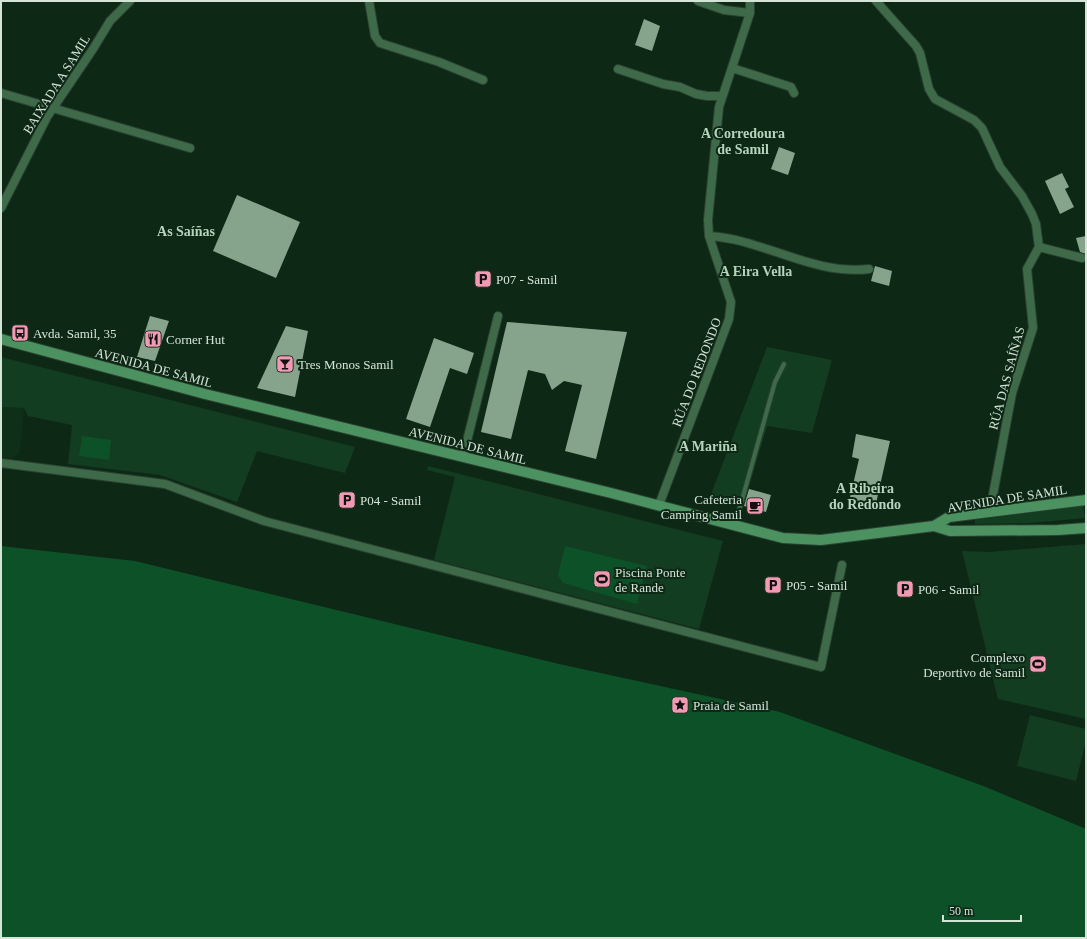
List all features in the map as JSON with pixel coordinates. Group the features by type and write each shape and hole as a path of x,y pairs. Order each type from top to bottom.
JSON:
{"main road":[{"name":"AVENIDA DE SAMIL","path":"1,339 206,394 659,505 783,538 809,540 934,526 950,531 1051,530 1086,528"},
{"name":"AVENIDA DE SAMIL","path":"934,526 949,517 1086,500"}],"street":[{"name":"BAIXADA A SAMIL","path":"1,208 11,186 53,109 110,21 130,1"},
{"path":"369,1 375,36 380,43 439,62 483,80"},
{"path":"698,1 724,10 750,13"},
{"name":"RÚA DO REDONDO","path":"659,505 729,318 731,302 708,228 718,119 722,96 750,13 750,1"},
{"path":"876,1 918,50 929,88 935,99 974,120 982,128 1000,167 1022,196 1032,214 1036,224 1038,247 1082,258"},
{"path":"732,68 791,88 794,92"},
{"path":"618,69 663,84 680,87 696,94 722,96"},
{"path":"1,93 190,148"},
{"path":"710,236 739,240 834,267 855,270 869,269"},
{"name":"RÚA DAS SAÍÑAS","path":"993,512 992,500 1007,414 1033,328 1027,269 1038,247"},
{"path":"462,457 498,316"},
{"path":"1,463 166,484 264,521 821,666 842,565"}],"lane":[{"path":"734,525 775,382 784,364"}],"shaded area":[{"path":"767,347 832,360 812,433 767,426 743,506 710,497"},
{"path":"1,357 355,447 345,473 257,451 237,502 160,475 68,464 72,425 28,416 24,408 1,407"},
{"path":"1,407 24,408 20,452 13,458 1,457"},
{"path":"82,436 111,440 109,460 79,456"},
{"path":"428,466 723,541 699,629 434,560 455,477 427,470"},
{"path":"1083,506 1085,518 1030,523 975,524 975,520"},
{"name":"Complexo Deportivo de Samil","path":"1086,544 1086,719 998,699 962,551 989,552"},
{"path":"1,546 135,561 559,664 780,712 986,787 1086,829 1086,938 1,938"},
{"name":"Piscina Ponte de Rande","path":"565,546 647,566 637,604 563,583 558,575"},
{"path":"1030,715 1086,729 1086,741 1076,781 1017,766"}],"building":[{"path":"644,19 660,26 652,51 635,45"},
{"path":"779,147 795,153 788,175 771,169"},
{"path":"1062,173 1069,187 1065,189 1074,207 1060,214 1045,181"},
{"path":"237,195 300,222 276,278 213,251"},
{"path":"1086,236 1086,254 1080,252 1076,238"},
{"path":"875,266 892,271 889,286 871,281"},
{"name":"Corner Hut","path":"150,316 169,321 155,361 137,357"},
{"path":"507,322 627,332 596,459 565,451 582,385 564,381 552,390 545,374 528,370 511,439 481,432"},
{"path":"286,326 308,331 295,397 257,388"},
{"path":"434,338 474,353 467,374 450,368 430,427 406,419"},
{"path":"856,434 890,441 875,508 866,506 865,510 848,506 859,459 852,457"},
{"path":"749,489 771,495 766,512 744,506"}],"place":[{"name":"P07 - Samil","path":"483,279"},
{"name":"Avda. Samil, 35","path":"20,333"},
{"name":"Corner Hut","path":"153,339"},
{"name":"Tres Monos Samil","path":"285,364"},
{"name":"P04 - Samil","path":"347,500"},
{"name":"Cafeteria Camping Samil","path":"755,506"},
{"name":"Piscina Ponte de Rande","path":"602,579"},
{"name":"P05 - Samil","path":"773,585"},
{"name":"P06 - Samil","path":"905,589"},
{"name":"Complexo Deportivo de Samil","path":"1038,664"},
{"name":"Praia de Samil","path":"680,705"}],"district":[{"name":"A Corredoura de Samil","path":"743,142"},
{"name":"As Saíñas","path":"186,231"},
{"name":"A Eira Vella","path":"756,271"},
{"name":"A Mariña","path":"708,446"},
{"name":"A Ribeira do Redondo","path":"865,496"}]}
